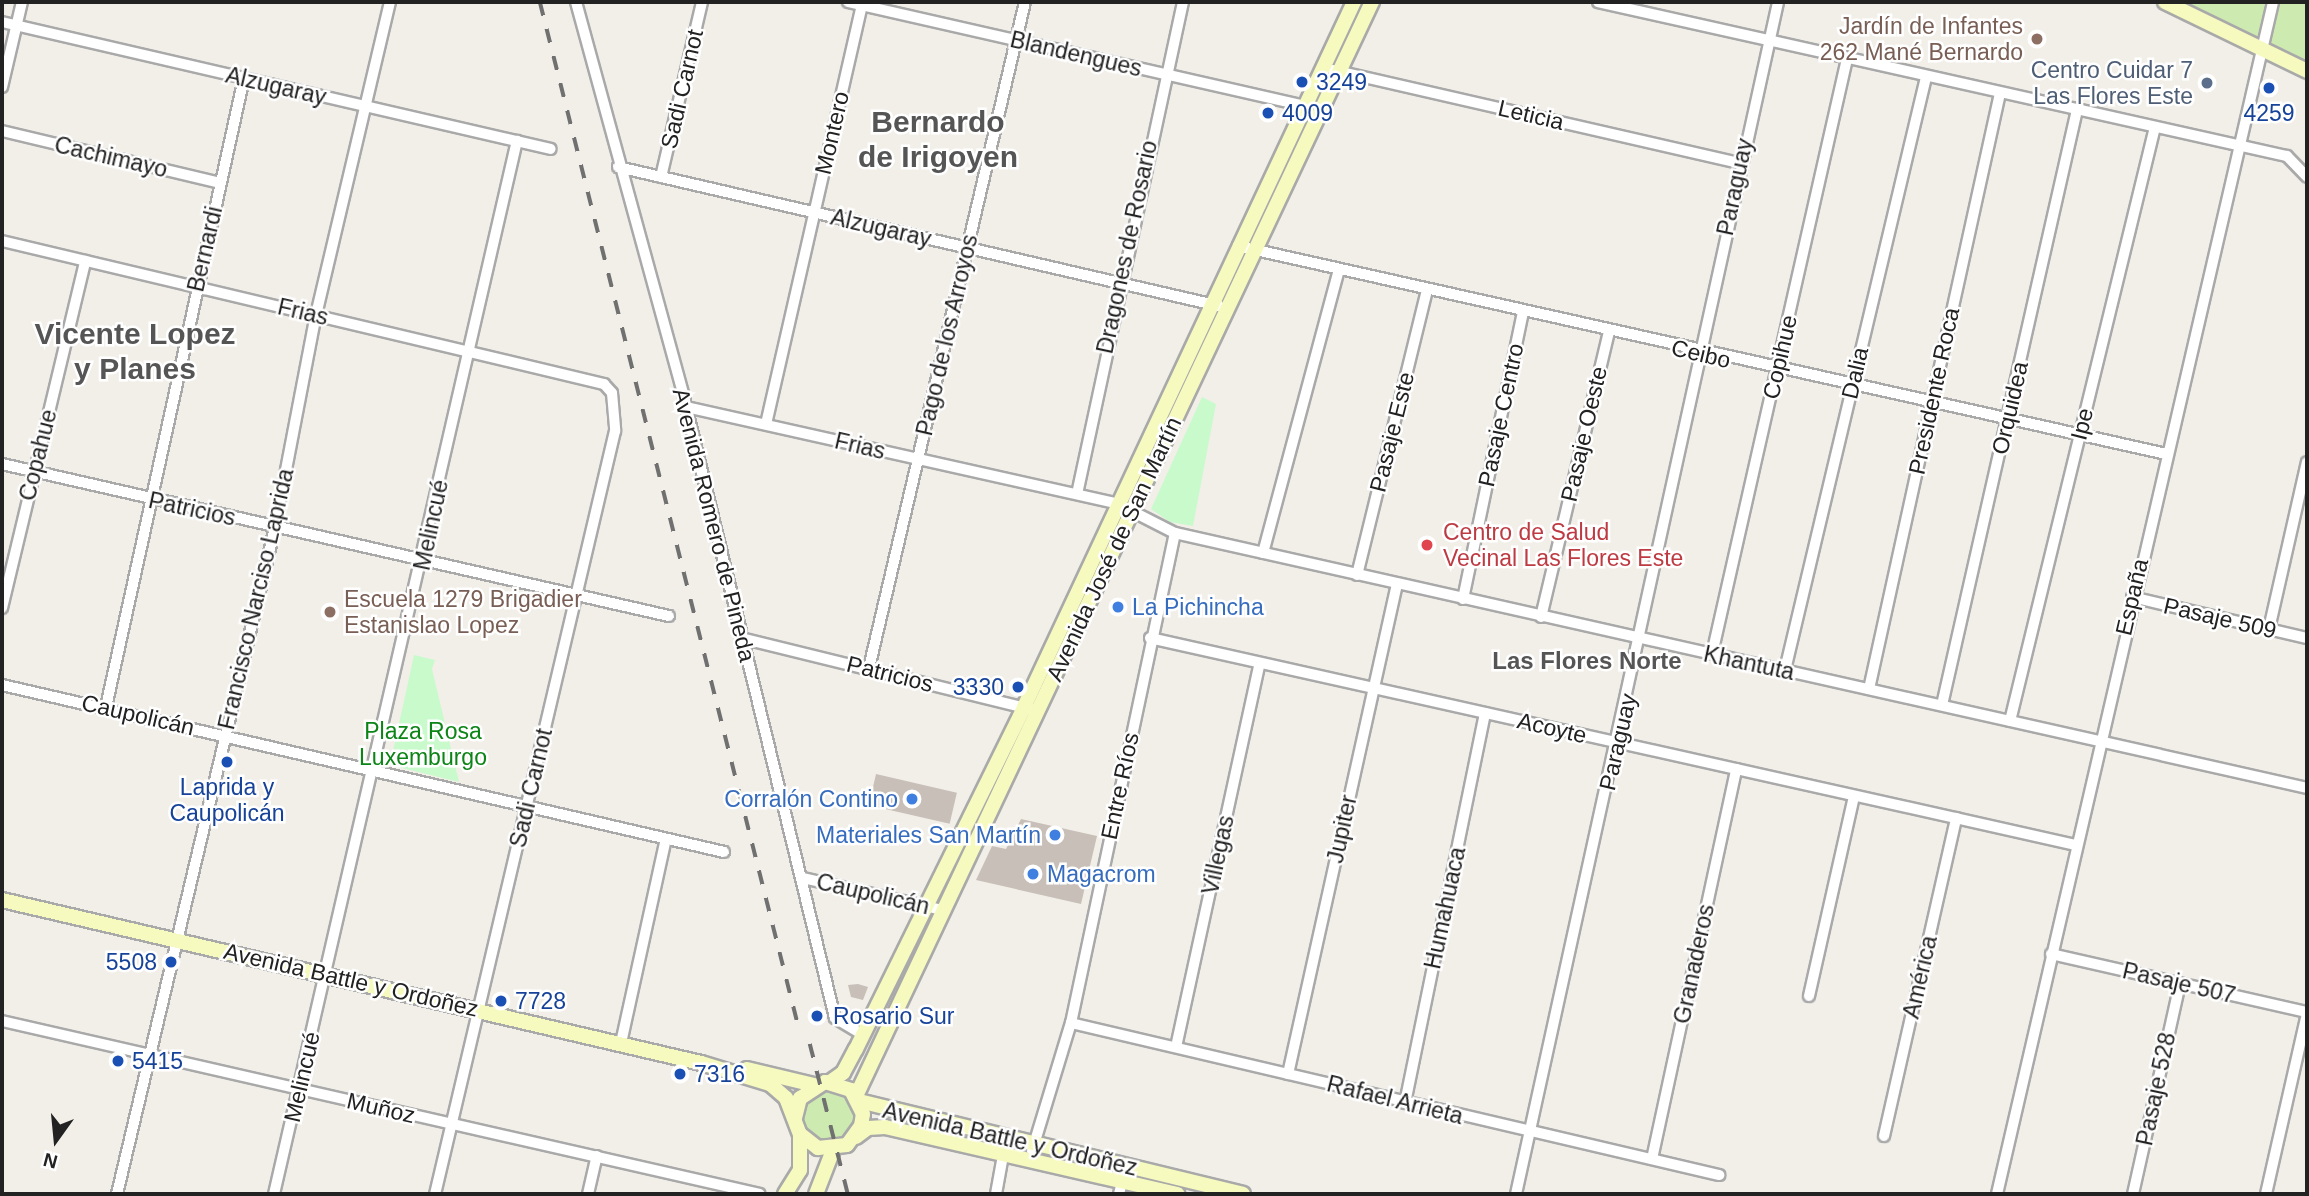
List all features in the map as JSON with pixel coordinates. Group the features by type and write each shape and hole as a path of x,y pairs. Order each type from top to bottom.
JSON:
{"main road":[{"name":"Avenida José de San Martín","path":"830,1082 843,1073 863,1035 1024,707 1116,503 1354,2"},
{"name":"Avenida José de San Martín","path":"858,1098 943,910 1040,712 1131,507 1372,2"},
{"path":"2165,2 2307,71"},
{"name":"Avenida Battle y Ordoñez","path":"2,900 701,1063 770,1084 786,1097 794,1118"},
{"name":"Avenida Battle y Ordoñez","path":"701,1063 814,1085"},
{"path":"785,1194 800,1170 804,1152 794,1118 800,1098 814,1085 830,1082 858,1098 863,1114 855,1138 833,1150 818,1148 800,1134"},
{"name":"Avenida Battle y Ordoñez","path":"858,1098 1006,1139 1243,1194"},
{"name":"Avenida Battle y Ordoñez","path":"855,1138 868,1128 885,1127 1030,1160 1121,1188 1177,1194"},
{"path":"816,1194 833,1150"}],"street":[{"path":"2,88 22,2"},
{"name":"Francisco Narciso Laprida","path":"117,1194 275,527 316,315 390,2"},
{"name":"Avenida Romero de Pineda","path":"576,2 618,167 687,407 835,1018 863,1035"},
{"name":"Sadi Carnot","path":"661,177 702,2"},
{"name":"Blandengues","path":"848,2 1305,106"},
{"name":"Pago de los Arroyos","path":"869,668 1025,2"},
{"name":"Dragones de Rosario","path":"1077,494 1118,283 1183,2"},
{"path":"1598,2 2287,156 2307,177"},
{"name":"Paraguay","path":"1516,1194 1618,743 1739,163 1778,2"},
{"name":"España","path":"1997,1194 2132,597 2273,2"},
{"name":"Montero","path":"766,424 862,5"},
{"name":"Alzugaray","path":"2,22 551,149"},
{"name":"Copihue","path":"1712,654 1847,59"},
{"name":"Leticia","path":"1323,68 1739,163"},
{"name":"Dalia","path":"1785,670 1926,77"},
{"name":"Bernardi","path":"106,707 195,287 244,78"},
{"name":"Presidente Roca","path":"1869,689 2000,93"},
{"name":"Orquidea","path":"1942,705 2077,110"},
{"name":"Ipe","path":"2010,721 2155,127"},
{"name":"Cachimayo","path":"2,131 220,183"},
{"name":"Melincué","path":"274,1194 423,560 517,141"},
{"name":"Alzugaray","path":"618,167 1226,308"},
{"name":"Frias","path":"2,242 604,384"},
{"name":"Ceibo","path":"1238,246 1700,354 2166,454"},
{"name":"Copahue","path":"2,608 85,261"},
{"path":"1263,553 1339,269"},
{"name":"Pasaje Este","path":"1357,575 1427,290"},
{"name":"Pasaje Centro","path":"1463,599 1523,313"},
{"name":"Pasaje Oeste","path":"1541,617 1609,332"},
{"name":"Sadi Carnot","path":"435,1194 615,431 612,393 604,384"},
{"name":"Frias","path":"687,407 1116,503"},
{"path":"2269,629 2307,462"},
{"name":"Patricios","path":"2,464 669,616"},
{"name":"Khantuta","path":"1116,503 1131,507 1175,533 1640,640 1785,670 2307,788"},
{"name":"Entre Ríos","path":"1030,1160 1071,1023 1150,638 1175,533"},
{"name":"Jupiter","path":"1288,1074 1397,584"},
{"name":"Pasaje 509","path":"2132,597 2307,638"},
{"name":"Patricios","path":"741,638 1040,712"},
{"name":"Acoyte","path":"1150,638 2076,845"},
{"name":"Villegas","path":"1176,1047 1260,663"},
{"name":"Caupolicán","path":"2,685 724,852"},
{"name":"Humahuaca","path":"1405,1103 1485,713"},
{"name":"Granaderos","path":"1652,1159 1735,769"},
{"path":"1809,996 1854,796"},
{"name":"América","path":"1884,1136 1956,818"},
{"path":"621,1043 666,839"},
{"name":"Caupolicán","path":"803,878 943,910"},
{"name":"Pasaje 507","path":"2052,954 2307,1012"},
{"name":"Pasaje 528","path":"2133,1194 2180,983"},
{"path":"2266,1194 2307,1012"},
{"name":"Muñoz","path":"2,1021 760,1194"},
{"name":"Rafael Arrieta","path":"1071,1023 1718,1175"},
{"path":"996,1194 1006,1139"},
{"path":"588,1194 597,1157"}],"green space":[{"path":"2165,2 2307,2 2307,71"},
{"path":"1202,397 1216,404 1193,526 1170,522 1151,509"},
{"name":"Plaza Rosa Luxemburgo","path":"414,655 435,660 432,669 459,782 390,765"},
{"path":"818,1084 859,1101 855,1137 808,1143 796,1108"}],"building":[{"name":"Corralón Contino","path":"876,774 957,793 950,824 869,805"},
{"path":"1021,819 1097,836 1081,904 976,880 992,846 1006,849"},
{"path":"848,985 868,987 863,1000 851,997"}],"railway":[{"path":"540,2 797,1021"},
{"path":"810,1044 848,1194"}],"place":[{"name":"Jardín de Infantes 262 Mané Bernardo","path":"2037,39"},
{"name":"3249","path":"1302,82"},
{"name":"Centro Cuidar 7 Las Flores Este","path":"2207,83"},
{"name":"4259","path":"2269,88"},
{"name":"4009","path":"1268,113"},
{"name":"Centro de Salud Vecinal Las Flores Este","path":"1427,545"},
{"name":"La Pichincha","path":"1118,607"},
{"name":"Escuela 1279 Brigadier Estanislao Lopez","path":"330,612"},
{"name":"3330","path":"1018,687"},
{"name":"Laprida y Caupolicán","path":"227,762"},
{"name":"Corralón Contino","path":"912,799"},
{"name":"Materiales San Martín","path":"1055,835"},
{"name":"Magacrom","path":"1033,874"},
{"name":"5508","path":"171,962"},
{"name":"7728","path":"501,1001"},
{"name":"Rosario Sur","path":"817,1016"},
{"name":"5415","path":"118,1061"},
{"name":"7316","path":"680,1074"}],"district":[{"name":"Bernardo de Irigoyen","path":"938,139"},
{"name":"Vicente Lopez y Planes","path":"135,351"},
{"name":"Las Flores Norte","path":"1587,661"}]}
